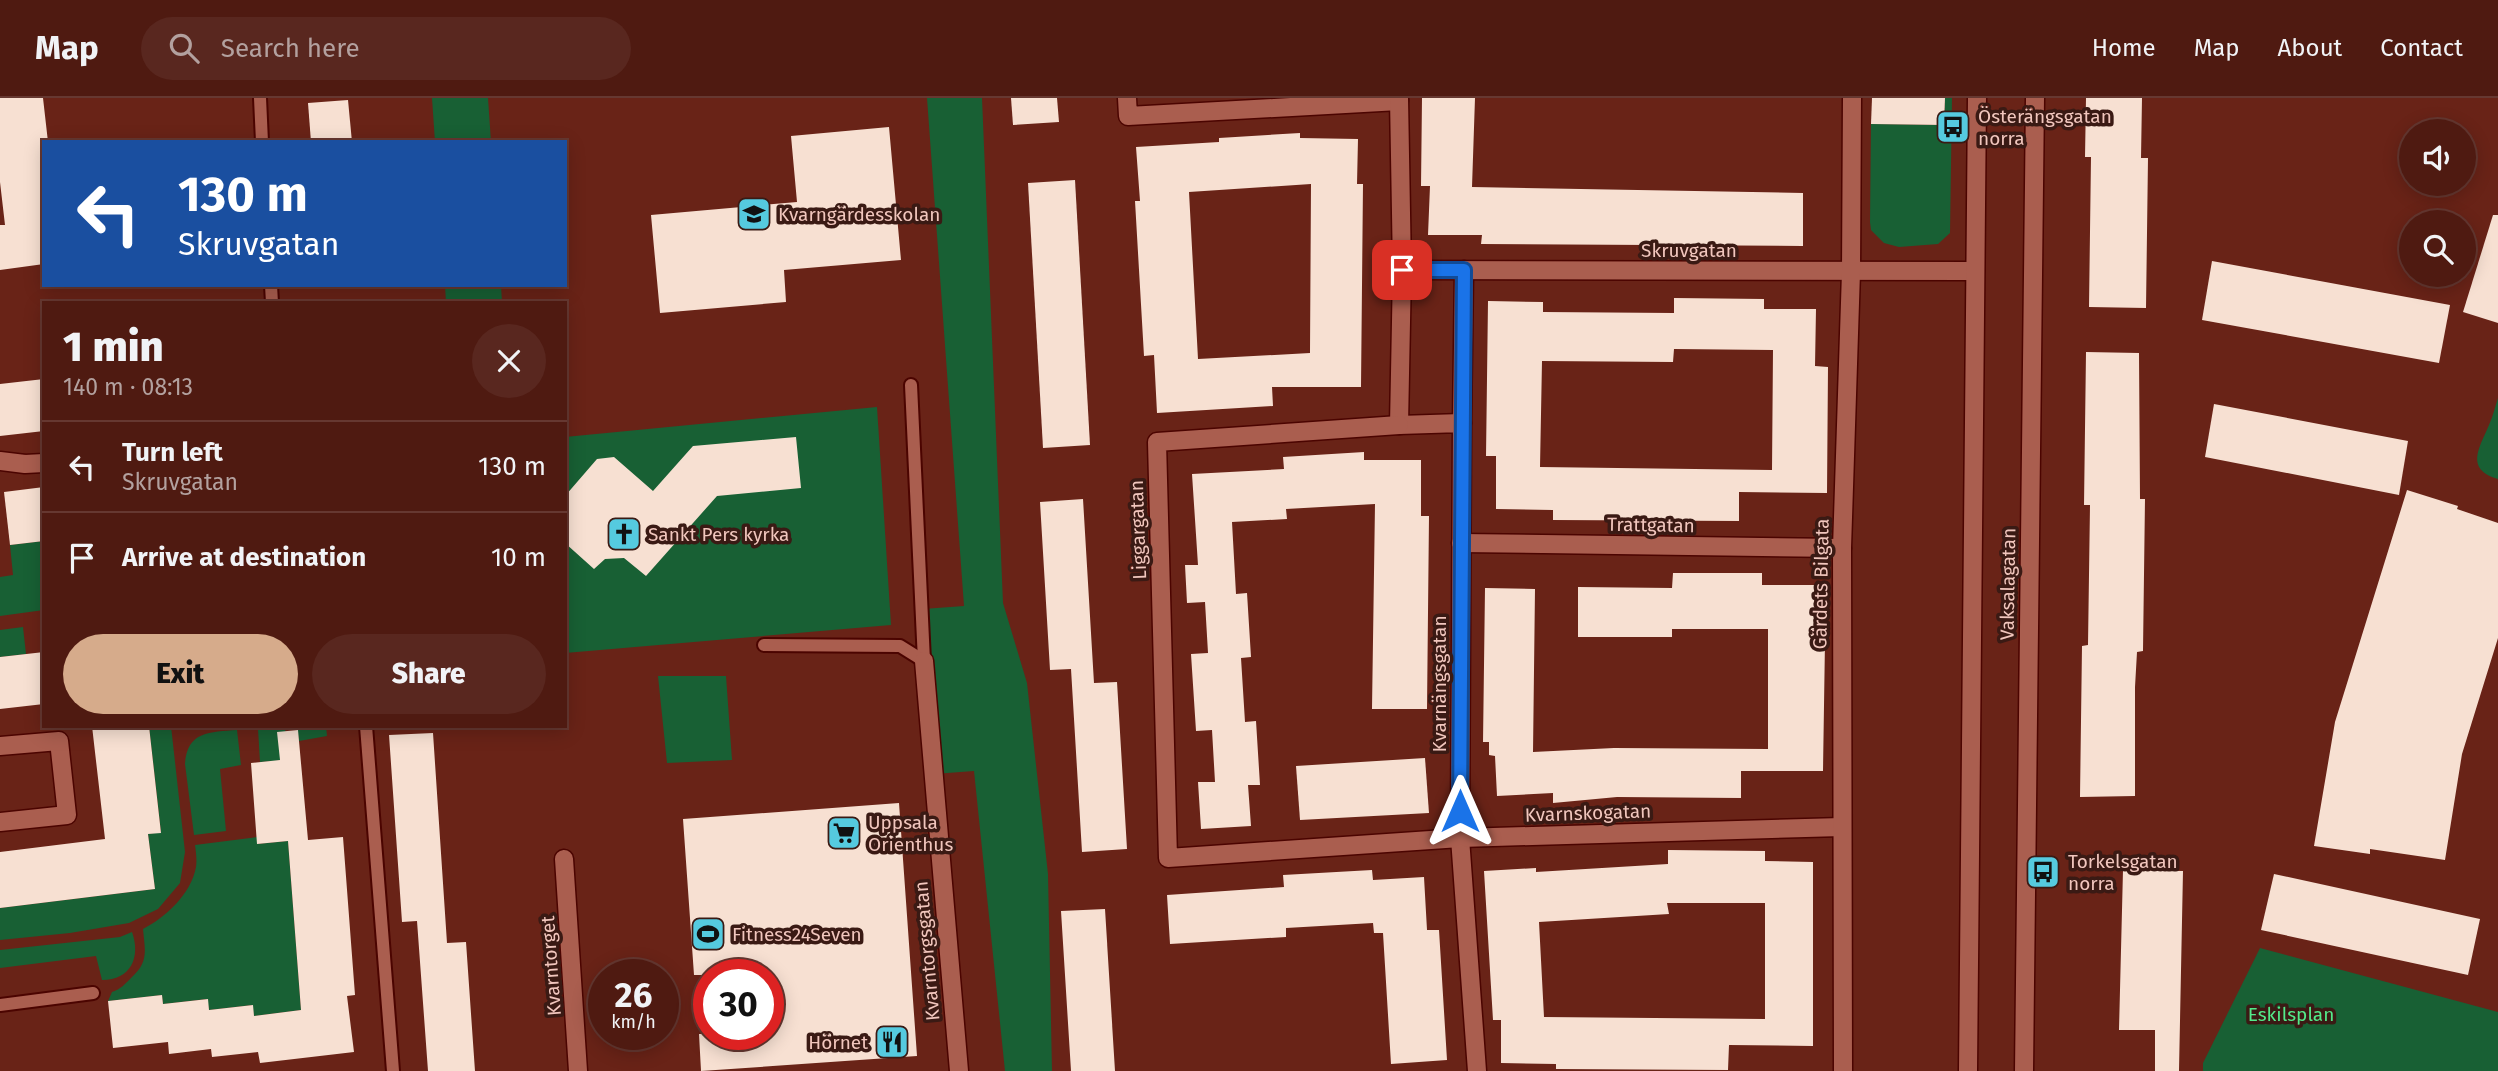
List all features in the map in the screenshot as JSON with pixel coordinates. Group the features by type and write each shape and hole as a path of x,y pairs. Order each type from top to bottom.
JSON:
{"street":[{"name":"Gärdets Bilgata","path":"1843,1071 1842,548 1851,272 1852,98"},
{"name":"Vaksalagatan","path":"1968,1071 1977,98"},
{"name":"Vaksalagatan","path":"2024,1071 2035,98"},
{"path":"1127,107 1399,99 1402,270 1399,425 1462,423"},
{"name":"Skruvgatan","path":"1402,270 1975,271"},
{"name":"Kvarnängsgatan","path":"1464,270 1460,838 1477,1071"},
{"name":"Liggargatan","path":"1168,858 1157,442 1399,425"},
{"path":"0,461 42,463"},
{"name":"Trattgatan","path":"1461,543 1842,548"},
{"name":"Kvarntorgsgatan","path":"924,661 959,1071"},
{"path":"0,747 59,741 67,815 0,822"},
{"name":"Kvarnskogatan","path":"1168,858 1460,838 1842,827"},
{"name":"Kvarntorget","path":"564,859 578,1071"}],"lane":[{"path":"260,98 262,140"},
{"path":"911,385 924,661"},
{"path":"764,645 900,646 924,661"},
{"path":"366,728 393,1071"},
{"path":"0,1005 93,993"}],"green space":[{"path":"432,98 488,98 491,140 435,140"},
{"path":"927,98 982,98 1003,603 1027,683 1048,874 1052,1071 1005,1071 974,771 934,774 923,609 964,606"},
{"path":"1945,98 1952,98 1950,233 1938,244 1899,247 1884,243 1871,230 1870,222 1871,124 1944,125"},
{"path":"445,287 501,287 502,301 446,301"},
{"path":"2498,398 2498,479 2487,475 2481,469 2477,456"},
{"path":"877,407 891,625 567,653 567,437"},
{"path":"42,541 42,610 0,616 0,577 13,575 10,545"},
{"path":"23,627 26,654 0,657 0,630"},
{"path":"658,676 726,676 732,760 667,763"},
{"path":"149,728 171,728 185,852 180,883 158,909 129,923 70,933 0,940 0,908 155,889 148,834 161,832"},
{"path":"285,728 288,760 260,762 258,729"},
{"path":"297,728 326,728 327,736 299,741"},
{"path":"237,730 241,765 220,769 226,831 194,835 185,764 190,745 202,735"},
{"path":"257,837 257,844 288,841 301,1010 254,1016 252,1005 209,1010 207,999 163,1004 162,995 108,1001 112,992 123,986 141,967 145,944 143,929 169,911 189,886 196,867 195,845"},
{"path":"132,932 134,958 127,971 112,979 102,980 96,956 0,968 0,950 120,937"},
{"name":"Eskilsplan","path":"2260,948 2498,1012 2498,1071 2203,1071 2203,1063"}],"building":[{"path":"0,98 43,98 48,140 42,140 42,264 0,270 0,225 5,225 0,182"},
{"path":"1011,98 1057,98 1059,122 1013,125"},
{"path":"1422,98 1475,98 1472,187 1803,193 1803,246 1481,244 1482,235 1428,235 1430,186 1421,186"},
{"path":"1872,98 1945,98 1944,125 1871,124"},
{"path":"2086,98 2142,98 2141,158 2148,158 2146,308 2089,307 2091,157 2085,157"},
{"path":"348,100 352,140 311,140 308,103"},
{"path":"889,127 901,260 784,270 786,302 660,313 651,215 797,202 791,136"},
{"path":"1300,133 1300,138 1358,139 1357,184 1363,184 1361,387 1272,387 1273,406 1157,413 1154,355 1144,356 1135,201 1140,201 1136,147 1219,142 1219,138","holes":["1311,184 1310,353 1198,359 1189,192"]},
{"path":"1075,180 1090,445 1043,448 1028,183"},
{"path":"2493,215 2498,215 2498,323 2463,312 2471,287 2476,287 2476,270"},
{"path":"2212,261 2450,305 2439,363 2202,320"},
{"path":"1674,298 1764,299 1764,309 1816,309 1815,366 1828,367 1827,493 1739,492 1739,521 1553,520 1553,510 1496,509 1496,456 1486,456 1488,301 1543,302 1543,312 1674,313","holes":["1674,349 1773,350 1772,470 1540,467 1542,361 1673,362"]},
{"path":"2086,352 2139,353 2140,499 2145,499 2143,651 2137,652 2135,687 2135,796 2080,797 2082,646 2088,645 2090,505 2084,505"},
{"path":"42,379 42,431 0,436 0,384"},
{"path":"2214,404 2408,441 2399,495 2205,457"},
{"name":"Sankt Pers kyrka","path":"796,437 801,488 717,496 646,576 624,558 605,559 594,569 567,545 567,494 597,459 614,457 653,491 693,446"},
{"path":"1364,452 1364,460 1421,460 1421,516 1429,516 1427,709 1372,709 1375,504 1286,509 1287,519 1232,522 1236,594 1247,593 1251,657 1241,658 1245,722 1256,721 1260,785 1248,785 1251,826 1201,829 1198,782 1215,782 1212,730 1196,731 1191,654 1208,653 1205,602 1187,603 1185,565 1198,565 1192,474 1284,469 1283,457"},
{"path":"42,487 42,541 10,545 4,492"},
{"path":"2407,490 2458,506 2457,509 2498,523 2498,638 2462,754 2445,860 2370,849 2370,854 2314,846 2335,722"},
{"path":"1083,499 1094,683 1117,682 1127,849 1082,852 1071,669 1050,670 1040,502"},
{"path":"1673,573 1762,573 1762,585 1816,585 1815,641 1825,641 1823,771 1741,771 1741,798 1617,797 1553,803 1553,793 1497,796 1495,756 1489,755 1489,742 1483,742 1485,588 1535,589 1533,752 1614,748 1768,749 1768,629 1672,629 1672,637 1578,637 1578,587 1672,588"},
{"path":"42,652 42,704 0,709 0,657"},
{"path":"92,728 149,728 161,833 148,834 155,889 0,908 0,852 105,839"},
{"path":"298,730 308,840 343,837 355,995 347,996 354,1052 260,1063 258,1052 212,1057 211,1049 169,1054 168,1042 113,1048 108,1001 162,995 163,1004 208,999 209,1010 253,1005 254,1016 301,1010 288,841 257,844 251,763 280,760 277,732"},
{"path":"433,733 447,943 466,942 475,1071 428,1071 417,921 402,922 389,735"},
{"path":"1425,758 1429,813 1300,820 1296,766"},
{"path":"899,803 917,1056 701,1071 700,1050 784,1050 784,959 693,961 683,819"},
{"path":"1668,850 1765,851 1765,861 1813,862 1813,1046 1729,1045 1728,1070 1556,1069 1556,1064 1501,1063 1501,1020 1493,1020 1484,871 1536,868 1536,872 1668,864","holes":["1667,903 1765,903 1765,1019 1544,1017 1539,922 1669,914"]},
{"path":"1372,870 1373,880 1424,877 1427,930 1439,930 1447,1060 1391,1064 1383,933 1374,933 1373,923 1286,928 1286,937 1170,944 1167,895 1284,887 1283,875"},
{"path":"2123,870 2183,871 2179,1071 2155,1071 2155,1030 2119,1030"},
{"path":"2274,874 2480,919 2468,975 2261,930"},
{"path":"1105,909 1115,1071 1071,1071 1061,911"}],"place":[{"name":"Österängsgatan norra","path":"1953,127"},
{"name":"Kvarngärdesskolan","path":"754,214"},
{"name":"Sankt Pers kyrka","path":"624,534"},
{"name":"Uppsala Orienthus","path":"844,833"},
{"name":"Torkelsgatan norra","path":"2043,872"},
{"name":"Fitness24Seven","path":"708,934"},
{"name":"Hörnet","path":"892,1042"}],"route":[{"path":"1402,270 1464,270 1460,811"}]}
